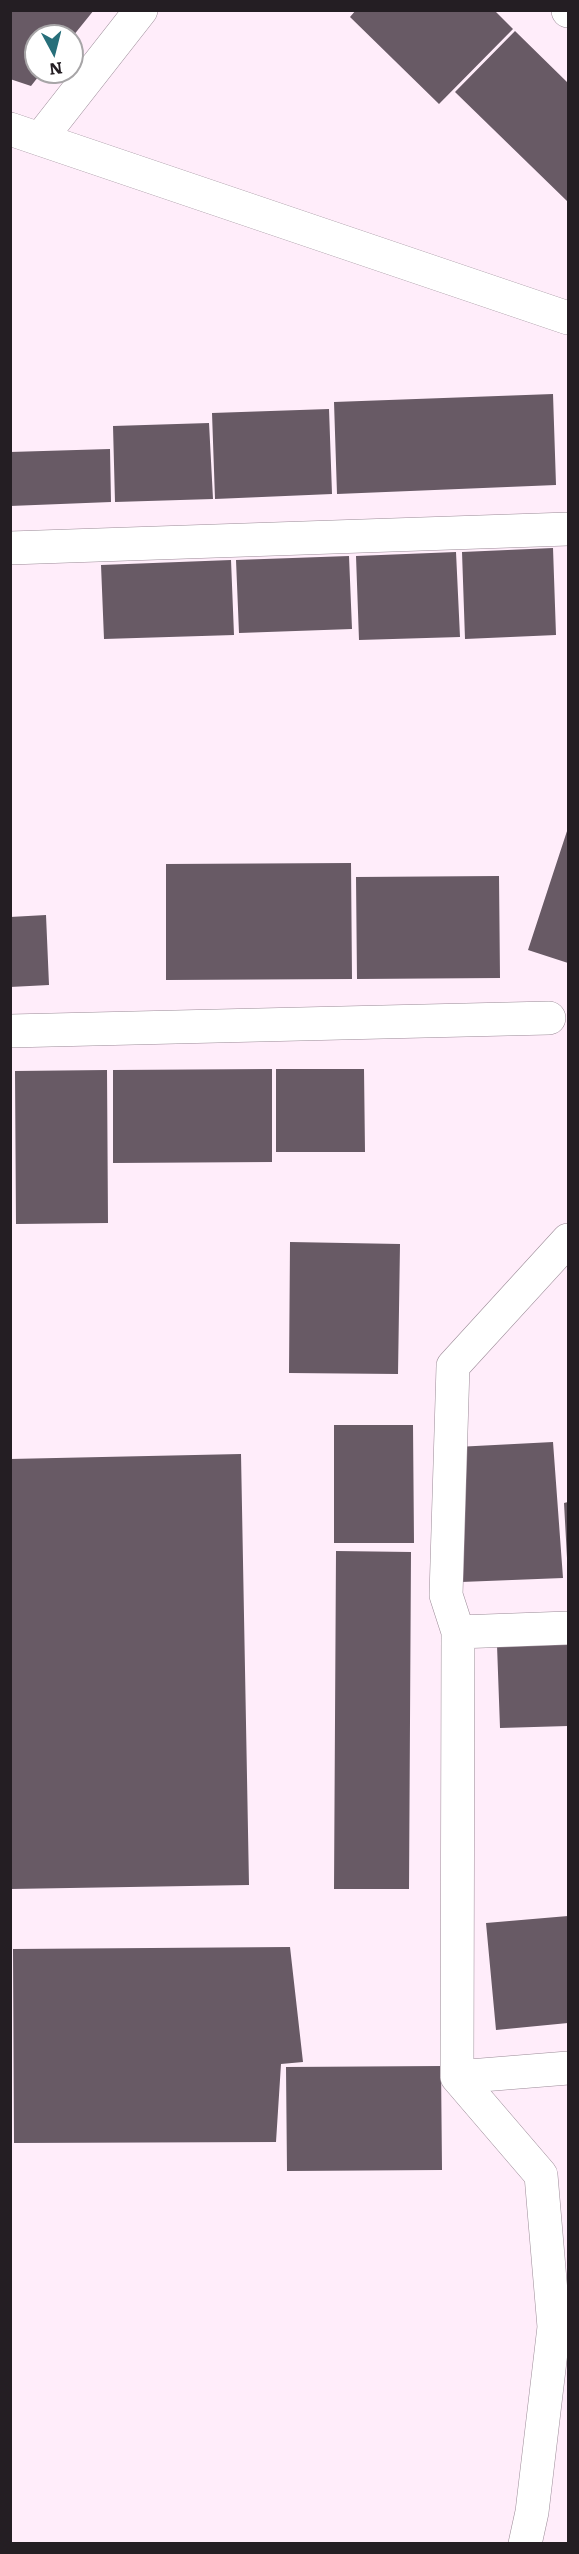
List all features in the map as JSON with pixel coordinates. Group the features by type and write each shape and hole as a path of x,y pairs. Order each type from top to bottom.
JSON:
{"street":[{"path":"141,10 25,134 568,318"},
{"path":"10,548 568,529"},
{"path":"10,1031 549,1018"},
{"path":"525,2544 532,2512 554,2327 541,2175 457,2077 458,1632 447,1595 453,1366 568,1240"},
{"path":"458,1632 568,1628"},
{"path":"457,2077 568,2068"}],"building":[{"path":"10,10 94,10 83,24 24,24 24,84 10,79"},
{"path":"356,10 494,10 513,29 439,104 350,17"},
{"path":"515,31 568,83 568,202 455,92"},
{"path":"553,394 556,485 337,494 334,402"},
{"path":"329,409 332,494 215,499 212,413"},
{"path":"209,423 213,499 115,502 113,426"},
{"path":"110,449 111,502 10,506 10,452"},
{"path":"553,548 556,635 465,639 462,552"},
{"path":"456,552 460,637 359,640 356,556"},
{"path":"349,556 352,629 239,633 236,560"},
{"path":"231,560 234,635 104,639 101,565"},
{"path":"568,828 568,963 528,950"},
{"path":"351,863 352,979 166,980 166,864"},
{"path":"499,876 500,978 357,979 356,877"},
{"path":"46,915 49,985 10,987 10,917"},
{"path":"272,1069 272,1162 113,1163 113,1070"},
{"path":"276,1069 364,1069 365,1152 276,1152"},
{"path":"107,1070 108,1223 16,1224 15,1071"},
{"path":"290,1242 400,1244 398,1374 289,1373"},
{"path":"334,1425 413,1425 414,1543 334,1543"},
{"path":"553,1442 563,1578 461,1582 456,1447"},
{"path":"241,1454 249,1885 10,1889 10,1459"},
{"path":"568,1502 568,1558 567,1558 564,1503"},
{"path":"336,1551 411,1552 409,1889 334,1889"},
{"path":"568,1642 568,1726 500,1728 497,1645"},
{"path":"568,1916 568,2023 496,2030 486,1923"},
{"path":"290,1947 303,2062 281,2064 276,2142 14,2143 13,1949"},
{"path":"441,2066 442,2170 287,2171 286,2067"}]}
